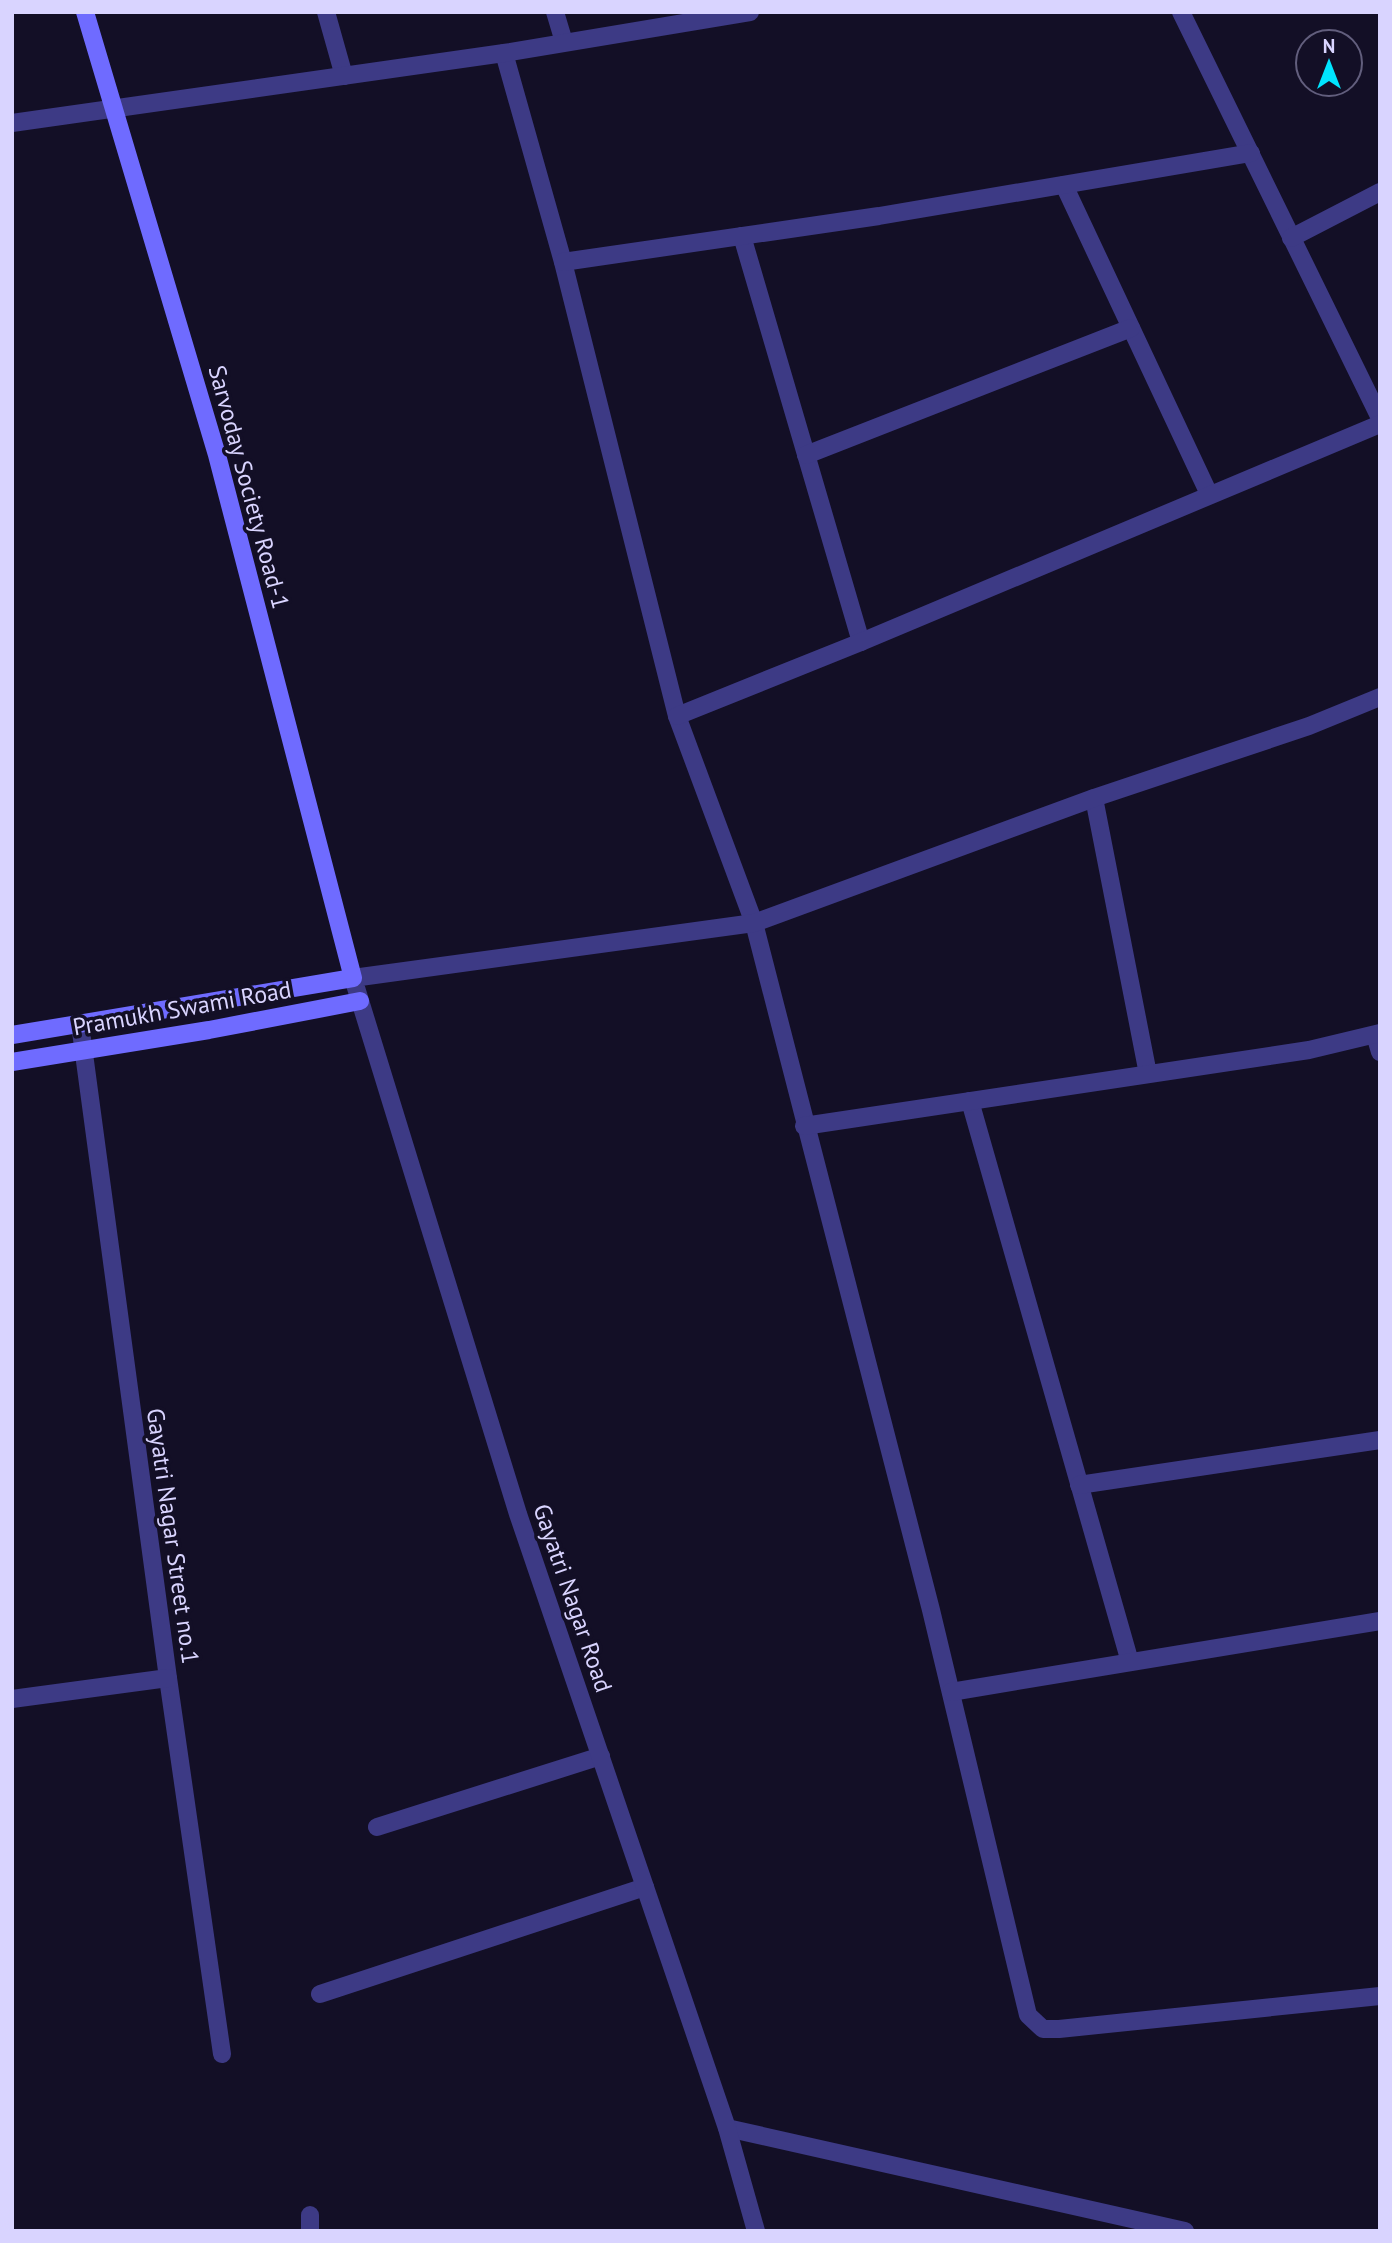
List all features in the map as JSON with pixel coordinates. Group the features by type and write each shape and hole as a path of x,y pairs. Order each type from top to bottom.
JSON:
{"main road":[{"name":"Sarvoday Society Road-1","path":"85,12 116,108 217,455 353,978"},
{"name":"Pramukh Swami Road","path":"12,1035 353,978"},
{"name":"Pramukh Swami Road","path":"12,1062 360,1001"}],"street":[{"path":"326,12 344,76"},
{"path":"555,12 564,42"},
{"path":"12,123 504,53 750,12"},
{"path":"677,716 861,642 1380,421 1181,12"},
{"path":"504,53 563,262 677,716 754,923 951,1692 1028,2015 1043,2029 1380,1996"},
{"path":"563,262 1064,185 1251,153"},
{"path":"1064,185 1209,494"},
{"path":"1291,238 1380,192"},
{"path":"742,236 861,642"},
{"path":"806,455 1131,328"},
{"path":"353,978 754,923 1094,798 1309,726 1380,697"},
{"path":"1094,798 1148,1074"},
{"name":"Gayatri Nagar Road","path":"353,978 518,1514 727,2128 756,2231"},
{"name":"Gayatri Nagar Street no.1","path":"80,1024 168,1678 222,2054"},
{"path":"804,1126 1378,1040"},
{"path":"970,1101 1130,1662"},
{"path":"1079,1485 1380,1440"},
{"path":"951,1692 1380,1621"},
{"path":"12,1699 168,1678"},
{"path":"377,1827 601,1756"},
{"path":"320,1994 645,1887"},
{"path":"727,2128 1185,2231"}]}
